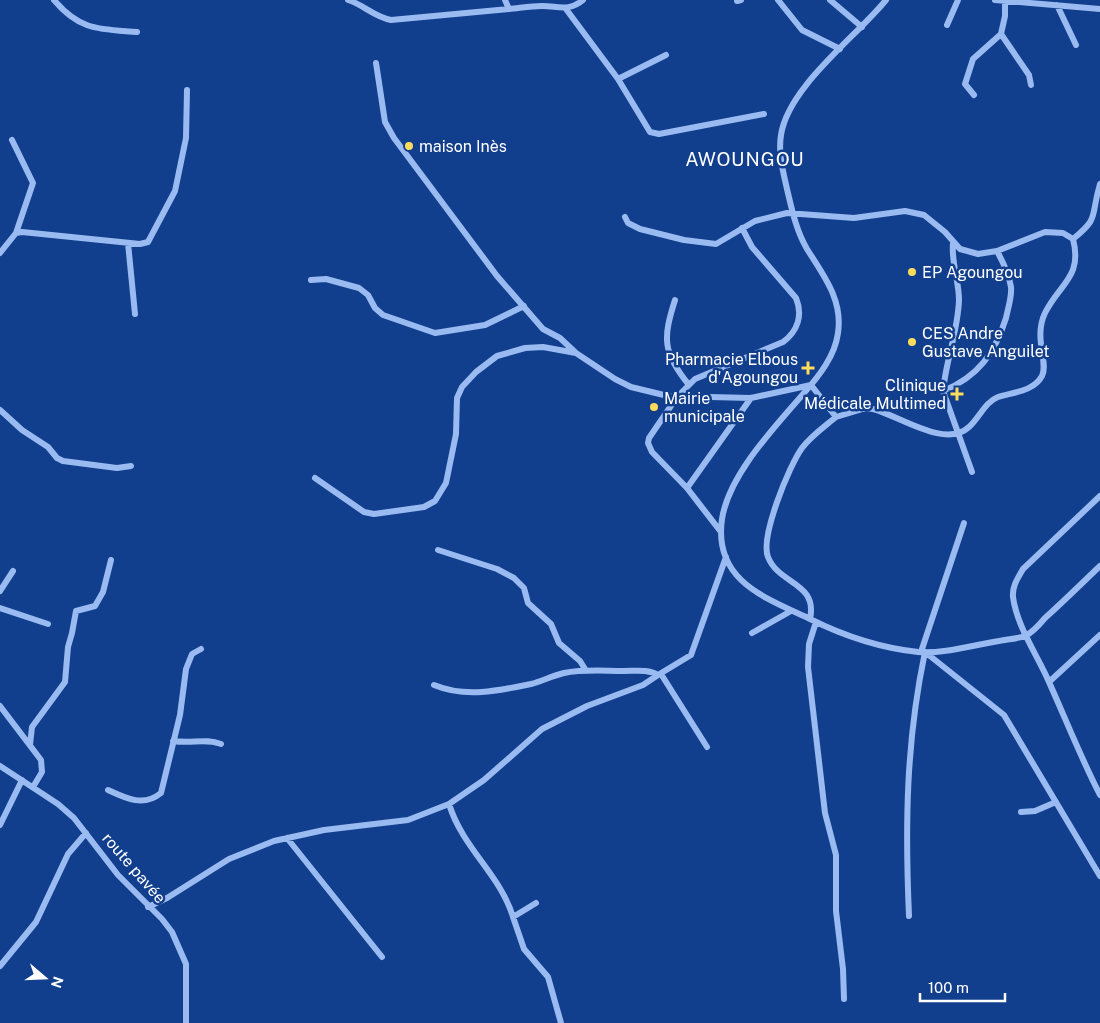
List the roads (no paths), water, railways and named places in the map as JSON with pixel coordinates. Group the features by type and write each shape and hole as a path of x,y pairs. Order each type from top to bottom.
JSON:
{"street":[{"path":"54,0 74,21 91,28 137,32"},
{"path":"348,0 358,3 377,17 391,20 544,6 566,9 583,0"},
{"path":"505,0 509,9"},
{"path":"778,0 802,30 840,49"},
{"path":"830,0 862,27"},
{"path":"886,0 816,74 789,112 781,134 781,155 792,212 803,242 834,292 839,315 838,334 834,349 812,385 747,463 738,477 727,502 721,532 726,557 735,572 764,598 813,621 864,640 923,652 1027,636 1100,566"},
{"path":"947,25 958,0"},
{"path":"994,0 1100,9"},
{"path":"1005,1 1001,34 1029,75 1031,85"},
{"path":"1057,5 1076,45"},
{"path":"566,9 618,79 646,128 655,134 764,114"},
{"path":"974,95 965,84 970,64 973,59 1001,34"},
{"path":"618,79 666,55"},
{"path":"376,63 387,128 443,206 497,276 543,329 569,345 576,353 598,369 631,387 677,397 751,398 812,385"},
{"path":"16,233 89,237 140,244 148,242 175,191 186,138 187,90"},
{"path":"0,253 16,233 33,183 12,140"},
{"path":"1073,239 1093,227 1097,220 1097,194 1100,184"},
{"path":"625,217 634,226 699,242 716,244 763,218 792,212 854,218 885,212 916,212 933,222 953,243 968,253 978,254 997,251 1045,232 1064,233 1073,239 1076,260 1073,270 1063,289 1046,312 1039,332 1044,367 1043,375 1030,387 992,401 968,428 951,436 936,433 873,409 866,408 836,417 808,441 796,458 780,494 766,547 768,557 776,570 807,594 812,602 813,621 808,667 825,813 836,855 836,911 843,969 844,999"},
{"path":"721,532 687,488 652,452 648,444 649,438 677,397 689,385 704,375 783,342 792,335 799,320 800,307 796,298 752,247 742,228"},
{"path":"128,243 135,314"},
{"path":"953,243 952,256 959,297 958,314 943,391 972,472"},
{"path":"943,391 969,378 982,367 999,338 1011,298 1011,288 997,251"},
{"path":"311,280 326,279 359,288 368,295 375,308 383,316 435,333 485,325 524,306"},
{"path":"675,300 665,336 668,348 689,385"},
{"path":"315,478 364,512 374,514 424,507 435,502 446,483 456,434 457,398 462,387 476,372 497,356 525,348 543,347 576,353"},
{"path":"812,385 836,417"},
{"path":"687,488 751,398"},
{"path":"0,410 22,430 48,447 57,458 63,461 117,468 131,466"},
{"path":"1100,496 1023,569 1016,581 1013,598 1027,636 1049,682 1076,749 1100,794"},
{"path":"909,916 906,838 909,757 915,699 923,652 964,524"},
{"path":"438,550 496,569 514,578 524,588 528,603 551,624 559,643 580,661 586,669"},
{"path":"148,907 167,898 229,859 288,838 339,827 408,820 449,804 484,780 542,729 587,706 643,684 691,655 726,557"},
{"path":"30,745 32,727 65,682 68,647 76,611 95,606 103,592 111,560"},
{"path":"0,591 13,571"},
{"path":"0,608 48,624"},
{"path":"752,633 791,611"},
{"path":"1049,682 1100,634"},
{"path":"108,790 135,801 144,802 161,793 164,787 181,708 186,669 192,654 201,649"},
{"path":"923,652 1004,715 1100,876"},
{"path":"434,685 454,693 485,692 532,684 552,676 586,669 644,671 659,674 707,747"},
{"path":"0,706 43,765 42,772 33,787"},
{"path":"173,741 190,743 208,739 221,744"},
{"name":"route pavée","path":"0,766 63,807 86,833 118,875 162,920 182,953 187,976 186,1023"},
{"path":"0,825 22,780"},
{"path":"1021,812 1035,811 1056,802"},
{"path":"449,804 461,834 494,878 513,917 524,949 548,977 561,1023"},
{"path":"0,966 36,922 68,854 86,833"},
{"path":"288,838 382,957"},
{"path":"513,917 536,903"}],"place":[{"name":"maison Inès","path":"409,146"},
{"name":"EP Agoungou","path":"912,272"},
{"name":"CES Andre Gustave Anguilet","path":"912,342"},
{"name":"Pharmacie Elbous d'Agoungou","path":"808,368"},
{"name":"Clinique Médicale Multimed","path":"957,394"},
{"name":"Mairie municipale","path":"654,407"}],"district":[{"name":"AWOUNGOU","path":"745,159"}]}
